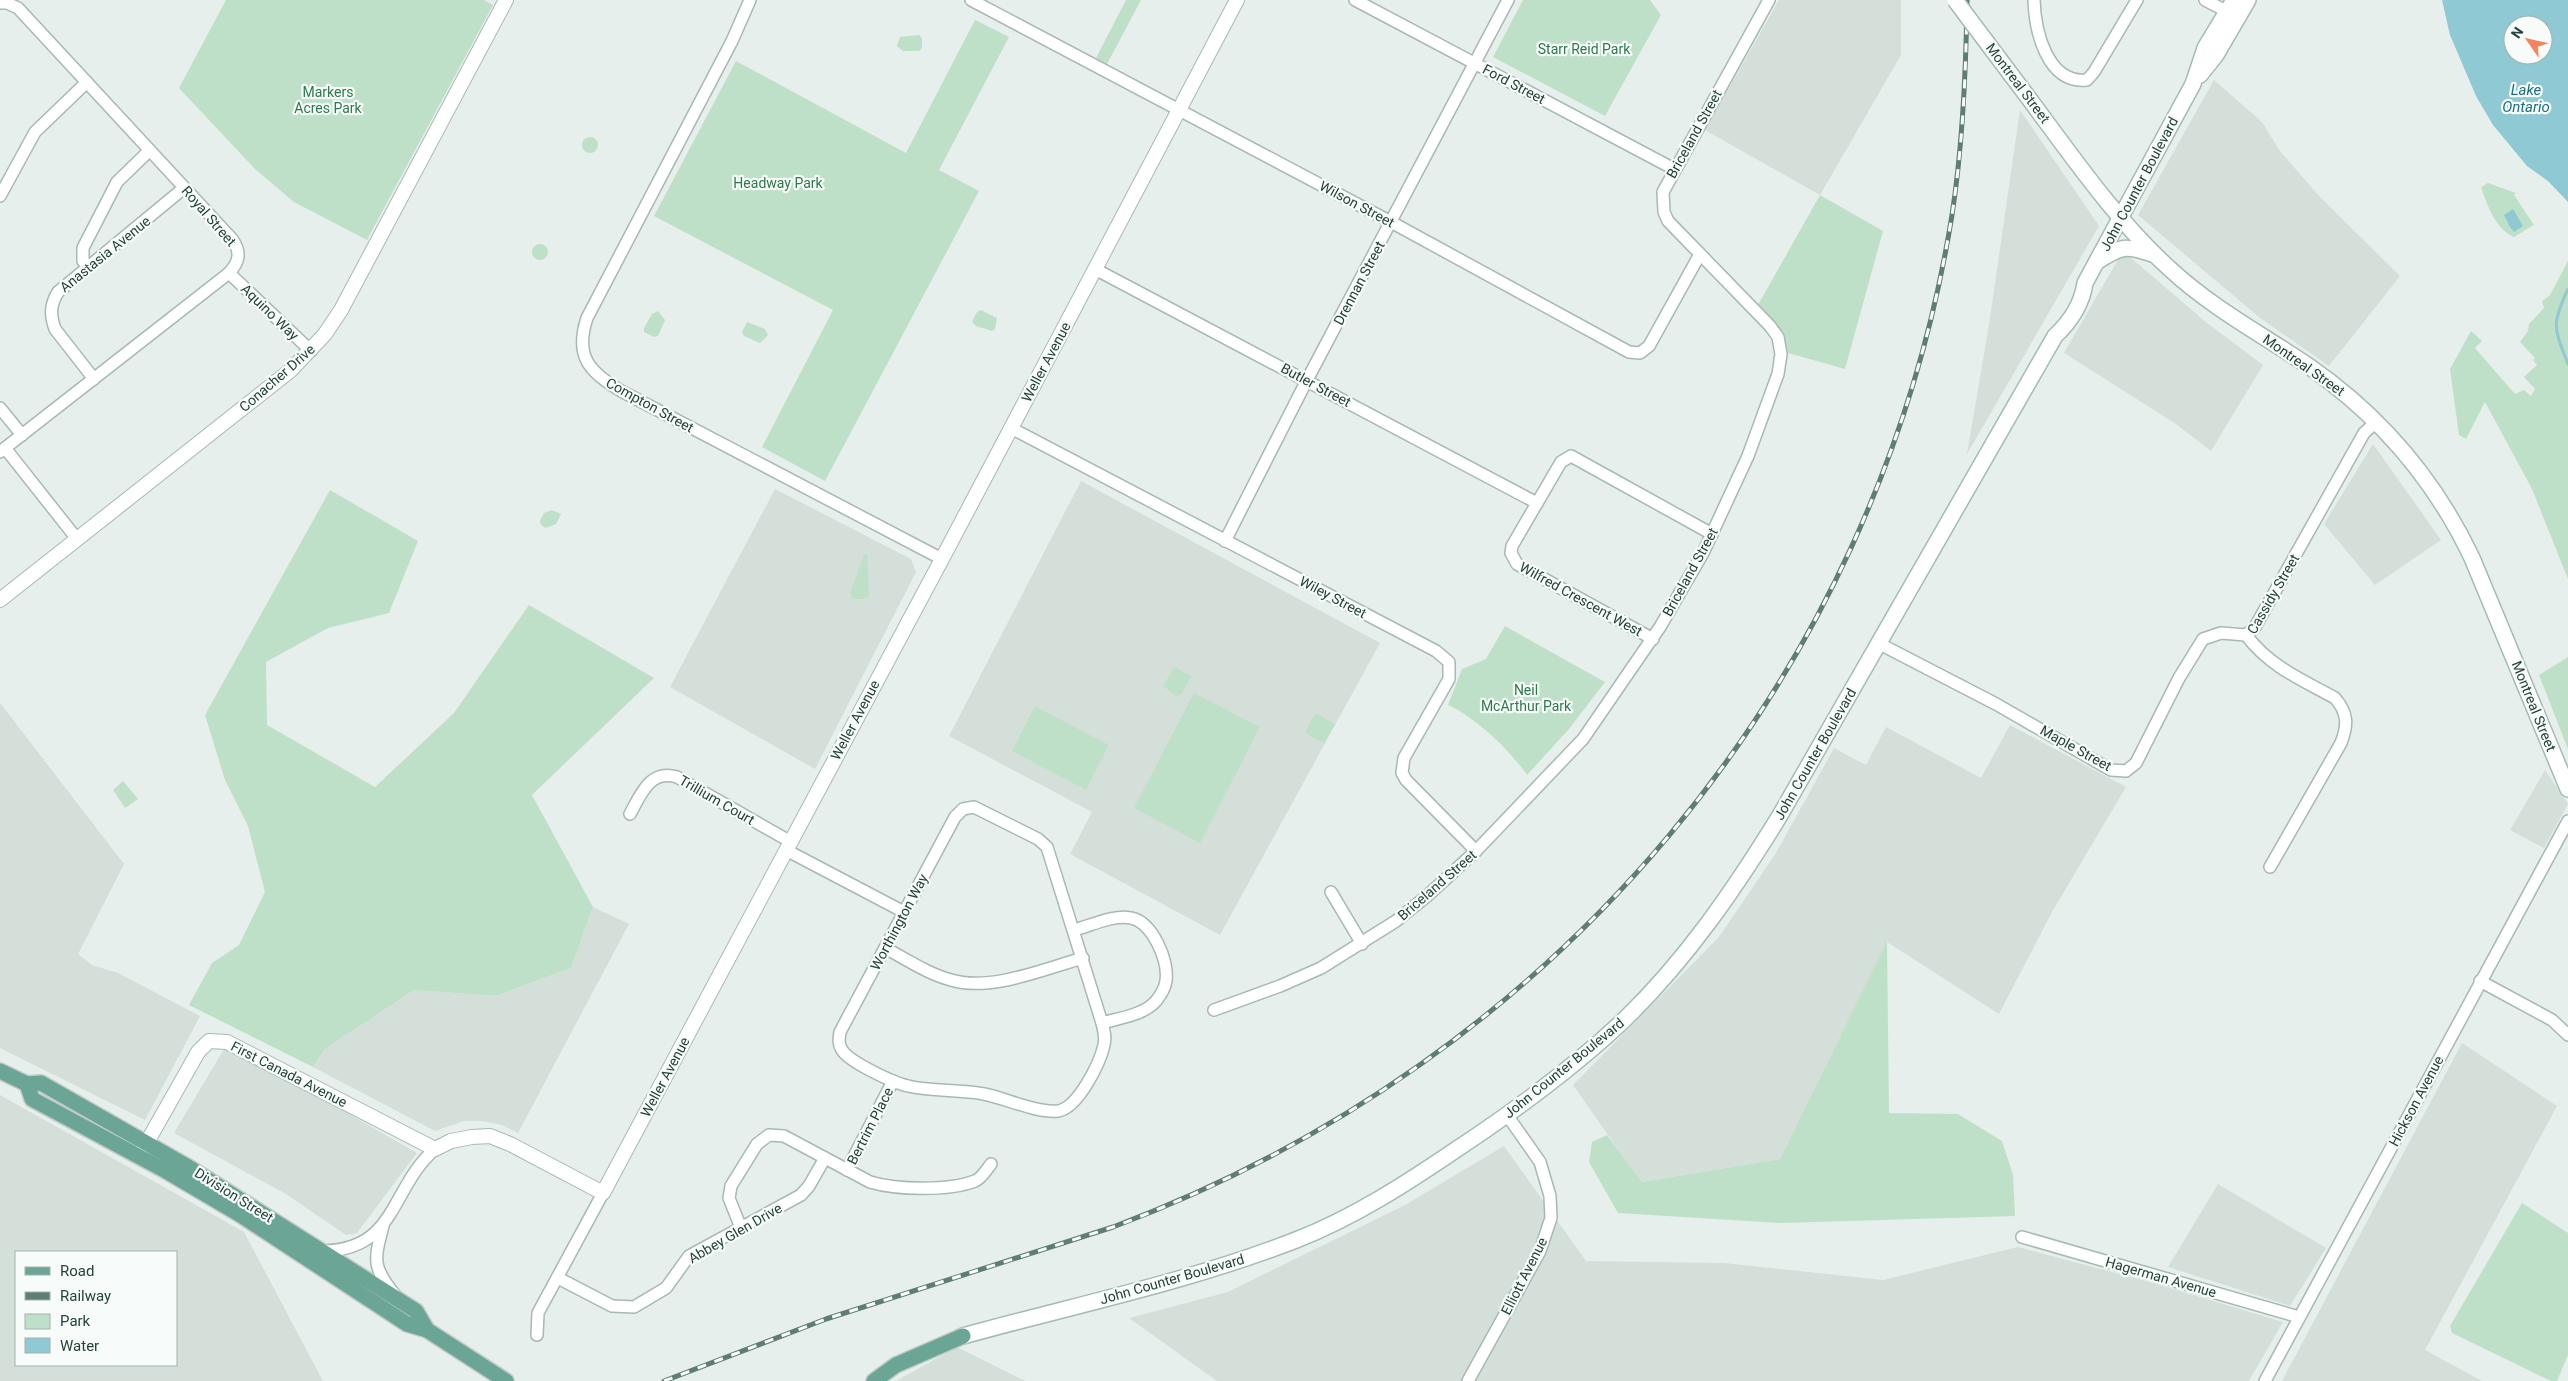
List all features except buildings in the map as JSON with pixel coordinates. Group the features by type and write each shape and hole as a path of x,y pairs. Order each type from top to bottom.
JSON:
{"main road":[{"name":"Montreal Street","path":"1955,0 2121,218 2156,256 2212,302 2338,388 2376,422 2422,473 2456,526 2488,595 2568,789"},
{"name":"John Counter Boulevard","path":"874,1381 896,1365 963,1336 1203,1273 1299,1239 1405,1185 1508,1115 1574,1064 1624,1019 1680,960 1738,885 2055,336 2056,322 2074,292 2085,283 2097,262 2193,84 2205,48 2233,9 2248,0"},
{"path":"2097,262 2114,251 2130,246 2156,256"},
{"name":"Division Street","path":"0,1071 27,1084 41,1083 147,1143 323,1251 416,1311 427,1330"},
{"name":"Division Street","path":"27,1084 32,1099 238,1214 407,1324 427,1330 506,1381"}],"street":[{"name":"Conacher Drive","path":"0,600 273,385 310,351 325,334 341,310 506,0"},
{"name":"Compton Street","path":"750,0 732,41 587,318 581,334 584,357 593,371 623,392 942,559"},
{"name":"Wilson Street","path":"970,0 1391,222 1629,352 1640,353 1649,346 1700,254"},
{"name":"Weller Avenue","path":"603,1193 942,559 1237,0"},
{"name":"Ford Street","path":"1355,0 1674,169"},
{"name":"Drennan Street","path":"1226,541 1307,380 1508,0"},
{"name":"Briceland Street","path":"1214,1010 1280,986 1321,968 1362,944 1427,896 1476,851 1583,740 1652,639 1712,534 1748,456 1778,374 1781,354 1778,337 1770,326 1674,228 1664,212 1663,192 1769,0"},
{"path":"2034,0 2035,22 2046,54 2058,70 2068,79 2076,81 2087,80 2094,72 2137,0"},
{"path":"2205,0 2233,9"},
{"name":"Royal Street","path":"0,3 7,3 18,8 236,246 238,260 229,273"},
{"path":"0,196 35,132 87,82"},
{"path":"88,266 84,261 83,248 117,182 150,150"},
{"name":"Anastasia Avenue","path":"94,378 55,329 51,311 52,301 58,292 88,266 184,188"},
{"name":"Butler Street","path":"1094,269 1537,503"},
{"name":"Aquino Way","path":"229,273 310,351"},
{"path":"76,540 2,450 229,273"},
{"path":"0,408 22,435"},
{"name":"Cassidy Street","path":"2270,867 2341,742 2347,728 2346,716 2335,698 2272,664 2258,651 2246,635 2255,628 2364,433 2376,422"},
{"name":"Wiley Street","path":"1011,428 1436,651 1449,662 1449,679 1404,758 1402,773 1406,780 1476,851"},
{"path":"1537,503 1560,462 1571,456 1712,534"},
{"name":"Wilfred Crescent West","path":"1537,503 1512,546 1511,553 1514,560 1652,639"},
{"name":"Maple Street","path":"1878,643 1996,704 2111,770 2126,771 2136,764 2179,678 2203,639 2221,633 2246,635"},
{"name":"Trillium Court","path":"630,814 644,788 652,780 669,774 677,777 789,846"},
{"name":"Worthington Way","path":"974,807 1038,839 1047,847 1074,930 1106,1035 1104,1046 1087,1082 1074,1102 1058,1111 1046,1110 984,1094 909,1086 893,1082 848,1057 842,1051 839,1039 955,817 963,809 974,807"},
{"name":"Hickson Avenue","path":"2265,1381 2568,821"},
{"path":"789,846 904,912"},
{"path":"1331,892 1362,944"},
{"path":"1074,930 1124,917 1139,921 1156,938 1166,972 1166,982 1162,992 1154,1003 1144,1010 1102,1023"},
{"path":"885,948 937,975 967,983 995,982 1083,958"},
{"path":"2480,982 2552,1020 2568,1035"},
{"name":"First Canada Avenue","path":"139,1158 198,1052 209,1041 218,1040 227,1042 435,1149"},
{"name":"Bertrim Place","path":"847,1170 893,1082"},
{"name":"Elliott Avenue","path":"1468,1381 1540,1250 1550,1218 1550,1196 1540,1162 1508,1115"},
{"path":"741,1228 729,1198 731,1186 757,1144 769,1135 784,1136 847,1170 880,1185 944,1188 977,1181 991,1164"},
{"path":"323,1251 340,1251 358,1246 382,1226 422,1160 435,1149 451,1141 490,1136 510,1144 603,1193 538,1313 537,1335"},
{"name":"Abbey Glen Drive","path":"558,1278 612,1306 634,1307 666,1288 689,1256 801,1195 809,1186 825,1158"},
{"path":"382,1226 376,1265 384,1281 401,1302"},
{"name":"Hagerman Avenue","path":"2022,1237 2299,1317"}],"shaded area":[{"path":"1779,0 1901,0 1901,55 1820,195 1705,130"},
{"path":"2214,80 2262,122 2280,151 2320,197 2400,276 2329,366 2260,318 2138,215"},
{"path":"2020,110 2099,226 1967,454 1989,325"},
{"path":"2123,251 2207,323 2263,365 2211,451 2176,424 2064,353"},
{"path":"2373,444 2441,540 2375,585 2324,524"},
{"path":"1081,481 1380,643 1220,935 1070,854 1092,812 949,736"},
{"path":"775,489 911,559 916,572 815,769 670,687"},
{"path":"0,703 124,864 78,954 92,965 118,973 200,1016 145,1120 0,1048"},
{"path":"2010,725 2126,787 2052,912 1999,1014 1887,942 1780,1159 1641,1182 1573,1085 1719,937 1776,853 1834,748 1866,765 1886,727 1981,778"},
{"path":"2545,770 2568,804 2544,848 2510,830"},
{"path":"593,907 629,924 518,1133 502,1125 483,1121 464,1121 435,1131 313,1067 325,1049 414,990 496,996 571,968"},
{"path":"2462,1043 2557,1106 2425,1350 2482,1381 2282,1381"},
{"path":"227,1044 417,1153 357,1233 346,1235 286,1194 174,1133"},
{"path":"0,1095 244,1232 323,1381 0,1381"},
{"path":"1504,1146 1586,1261 1724,1263 1883,1280 2018,1247 2157,1284 2283,1322 2249,1381 1217,1381 1129,1318 1228,1292 1405,1205"},
{"path":"2218,1184 2326,1248 2290,1306 2168,1267"},
{"path":"957,1347 1025,1381 896,1381"}],"green space":[{"name":"Markers Acres Park","path":"226,0 484,0 493,5 367,240 294,202 255,169 179,88"},
{"path":"1126,0 1141,0 1107,64 1096,58"},
{"name":"Starr Reid Park","path":"1523,0 1650,0 1661,15 1605,116 1493,57"},
{"name":"Headway Park","path":"975,20 1009,37 939,170 979,191 825,481 762,447 833,310 654,216 736,61 906,153"},
{"path":"919,35 922,38 922,48 919,51 903,51 897,46 900,37"},
{"path":"590,137 598,145 590,153 582,145"},
{"path":"2488,183 2516,193 2514,195 2534,225 2514,237 2507,233 2497,222 2486,201 2481,187"},
{"path":"1820,195 1883,231 1845,369 1788,353 1778,326 1758,305"},
{"path":"540,244 548,252 540,260 532,252"},
{"path":"2568,261 2568,579 2532,489 2485,402 2466,439 2459,435 2450,369 2471,331 2482,341 2475,348 2515,394 2524,390 2531,396 2535,389 2524,377 2537,365 2533,360 2535,358 2520,342 2528,331 2529,324 2544,308 2542,301 2550,295"},
{"path":"981,310 997,318 995,329 992,331 976,326 972,322 977,312"},
{"path":"658,311 665,320 658,336 654,337 644,332 644,328 652,314"},
{"path":"747,322 765,329 768,335 760,343 744,336 742,332"},
{"path":"330,490 418,541 389,613 328,628 266,662 267,725 375,787 454,713 529,605 654,678 532,795 593,907 571,968 496,996 414,990 325,1049 313,1067 189,1005 212,963 239,945 265,892 248,826 225,780 205,715"},
{"path":"552,510 561,514 556,524 546,528 541,525 540,521 544,513"},
{"path":"867,554 869,596 864,599 853,599 850,592 864,555"},
{"name":"Neil McArthur Park","path":"1505,626 1605,682 1569,729 1527,775 1511,755 1481,726 1448,705 1462,669 1486,659"},
{"path":"2568,657 2568,749 2539,675"},
{"path":"1174,667 1191,676 1181,695 1176,696 1163,686"},
{"path":"1194,693 1260,727 1200,843 1134,808"},
{"path":"1035,706 1109,745 1086,790 1012,751"},
{"path":"1315,713 1335,724 1324,743 1305,733"},
{"path":"123,781 138,799 125,808 113,790"},
{"path":"1887,941 1889,1113 1958,1114 2002,1141 2013,1175 2015,1216 1782,1223 1618,1213 1589,1162 1592,1142 1607,1135 1642,1182 1780,1159"},
{"path":"2522,1203 2568,1233 2568,1355 2557,1381 2551,1381 2452,1333 2450,1326"}],"water":[{"name":"Lake Ontario","path":"2442,0 2568,0 2568,202 2548,181 2527,166 2493,125 2476,96 2450,35"},
{"path":"2513,209 2523,226 2514,232 2504,215"}],"waterway":[{"path":"2568,289 2559,311 2556,326 2568,364"}],"railway":[{"path":"664,1381 826,1319 1113,1227 1273,1155 1420,1065 1552,958 1670,835 1770,697 1851,547 1913,386 1952,215 1959,162 1963,108 1967,0"}]}
